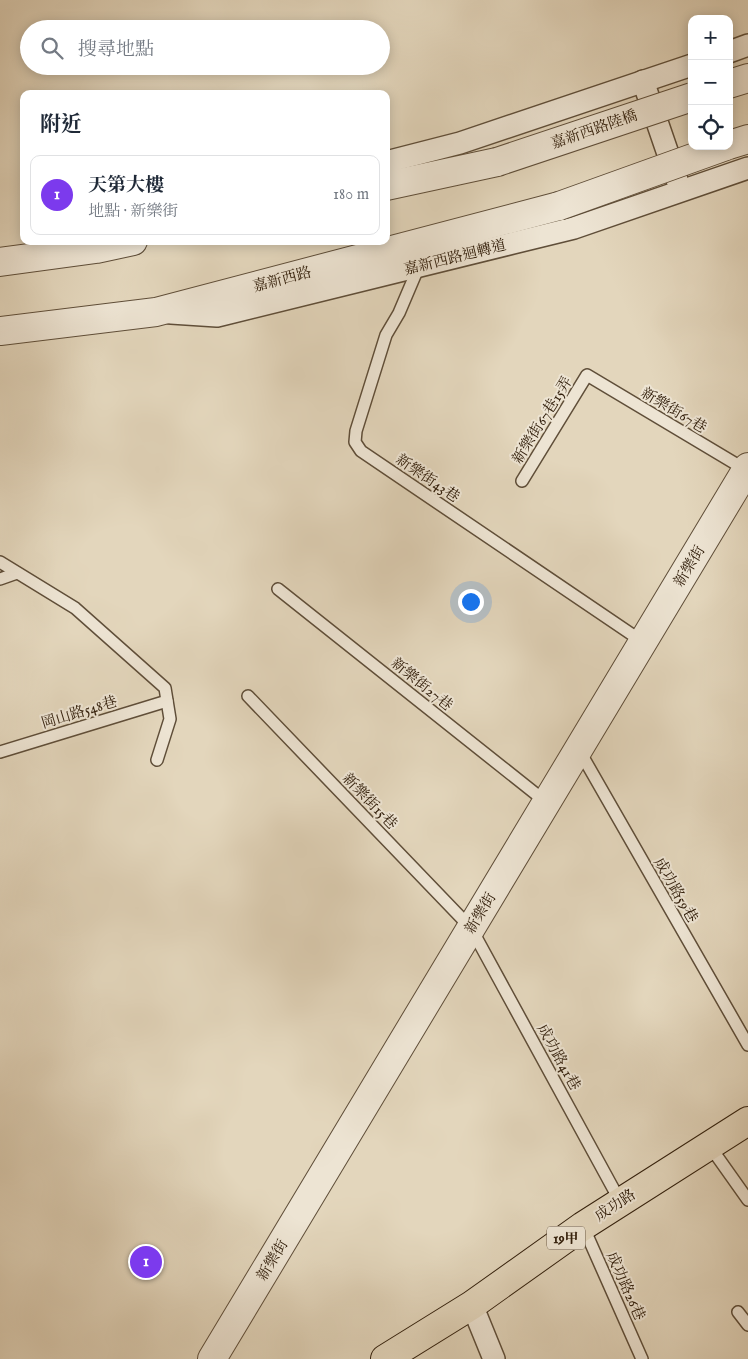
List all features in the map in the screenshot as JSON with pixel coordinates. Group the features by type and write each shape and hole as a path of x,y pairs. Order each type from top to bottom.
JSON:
{"main road":[{"name":"成功路","path":"386,1359 472,1305 620,1201 748,1121"}],"street":[{"path":"733,51 748,46"},
{"path":"390,161 460,144 688,66"},
{"path":"733,83 748,78"},
{"path":"643,81 680,192"},
{"name":"嘉新西路陸橋","path":"390,185 497,162 688,98"},
{"path":"733,144 748,139"},
{"name":"嘉新西路","path":"0,331 156,312 559,206 717,150"},
{"name":"嘉新西路迴轉道","path":"156,312 216,316 574,228 748,168"},
{"path":"0,262 101,245"},
{"name":"新樂街","path":"212,1359 747,468"},
{"path":"472,1305 494,1359"}],"lane":[{"name":"新樂街43巷","path":"419,266 400,313 386,335 356,431 355,442 361,451 643,642"},
{"name":"新樂街67巷","path":"587,375 747,468"},
{"name":"新樂街67巷15弄","path":"522,481 587,375"},
{"path":"0,562 75,608 165,688 170,719 157,760"},
{"path":"0,579 17,573"},
{"name":"新樂街27巷","path":"278,589 546,802"},
{"name":"新樂街15巷","path":"248,696 471,928"},
{"name":"岡山路548巷","path":"0,752 167,701"},
{"name":"成功路59巷","path":"579,749 748,1045"},
{"name":"成功路41巷","path":"471,928 620,1201"},
{"path":"709,1145 748,1200"},
{"name":"成功路26巷","path":"583,1226 642,1359"},
{"path":"738,1312 748,1325"}],"place":[{"name":"天第大樓","path":"146,1262"}]}
